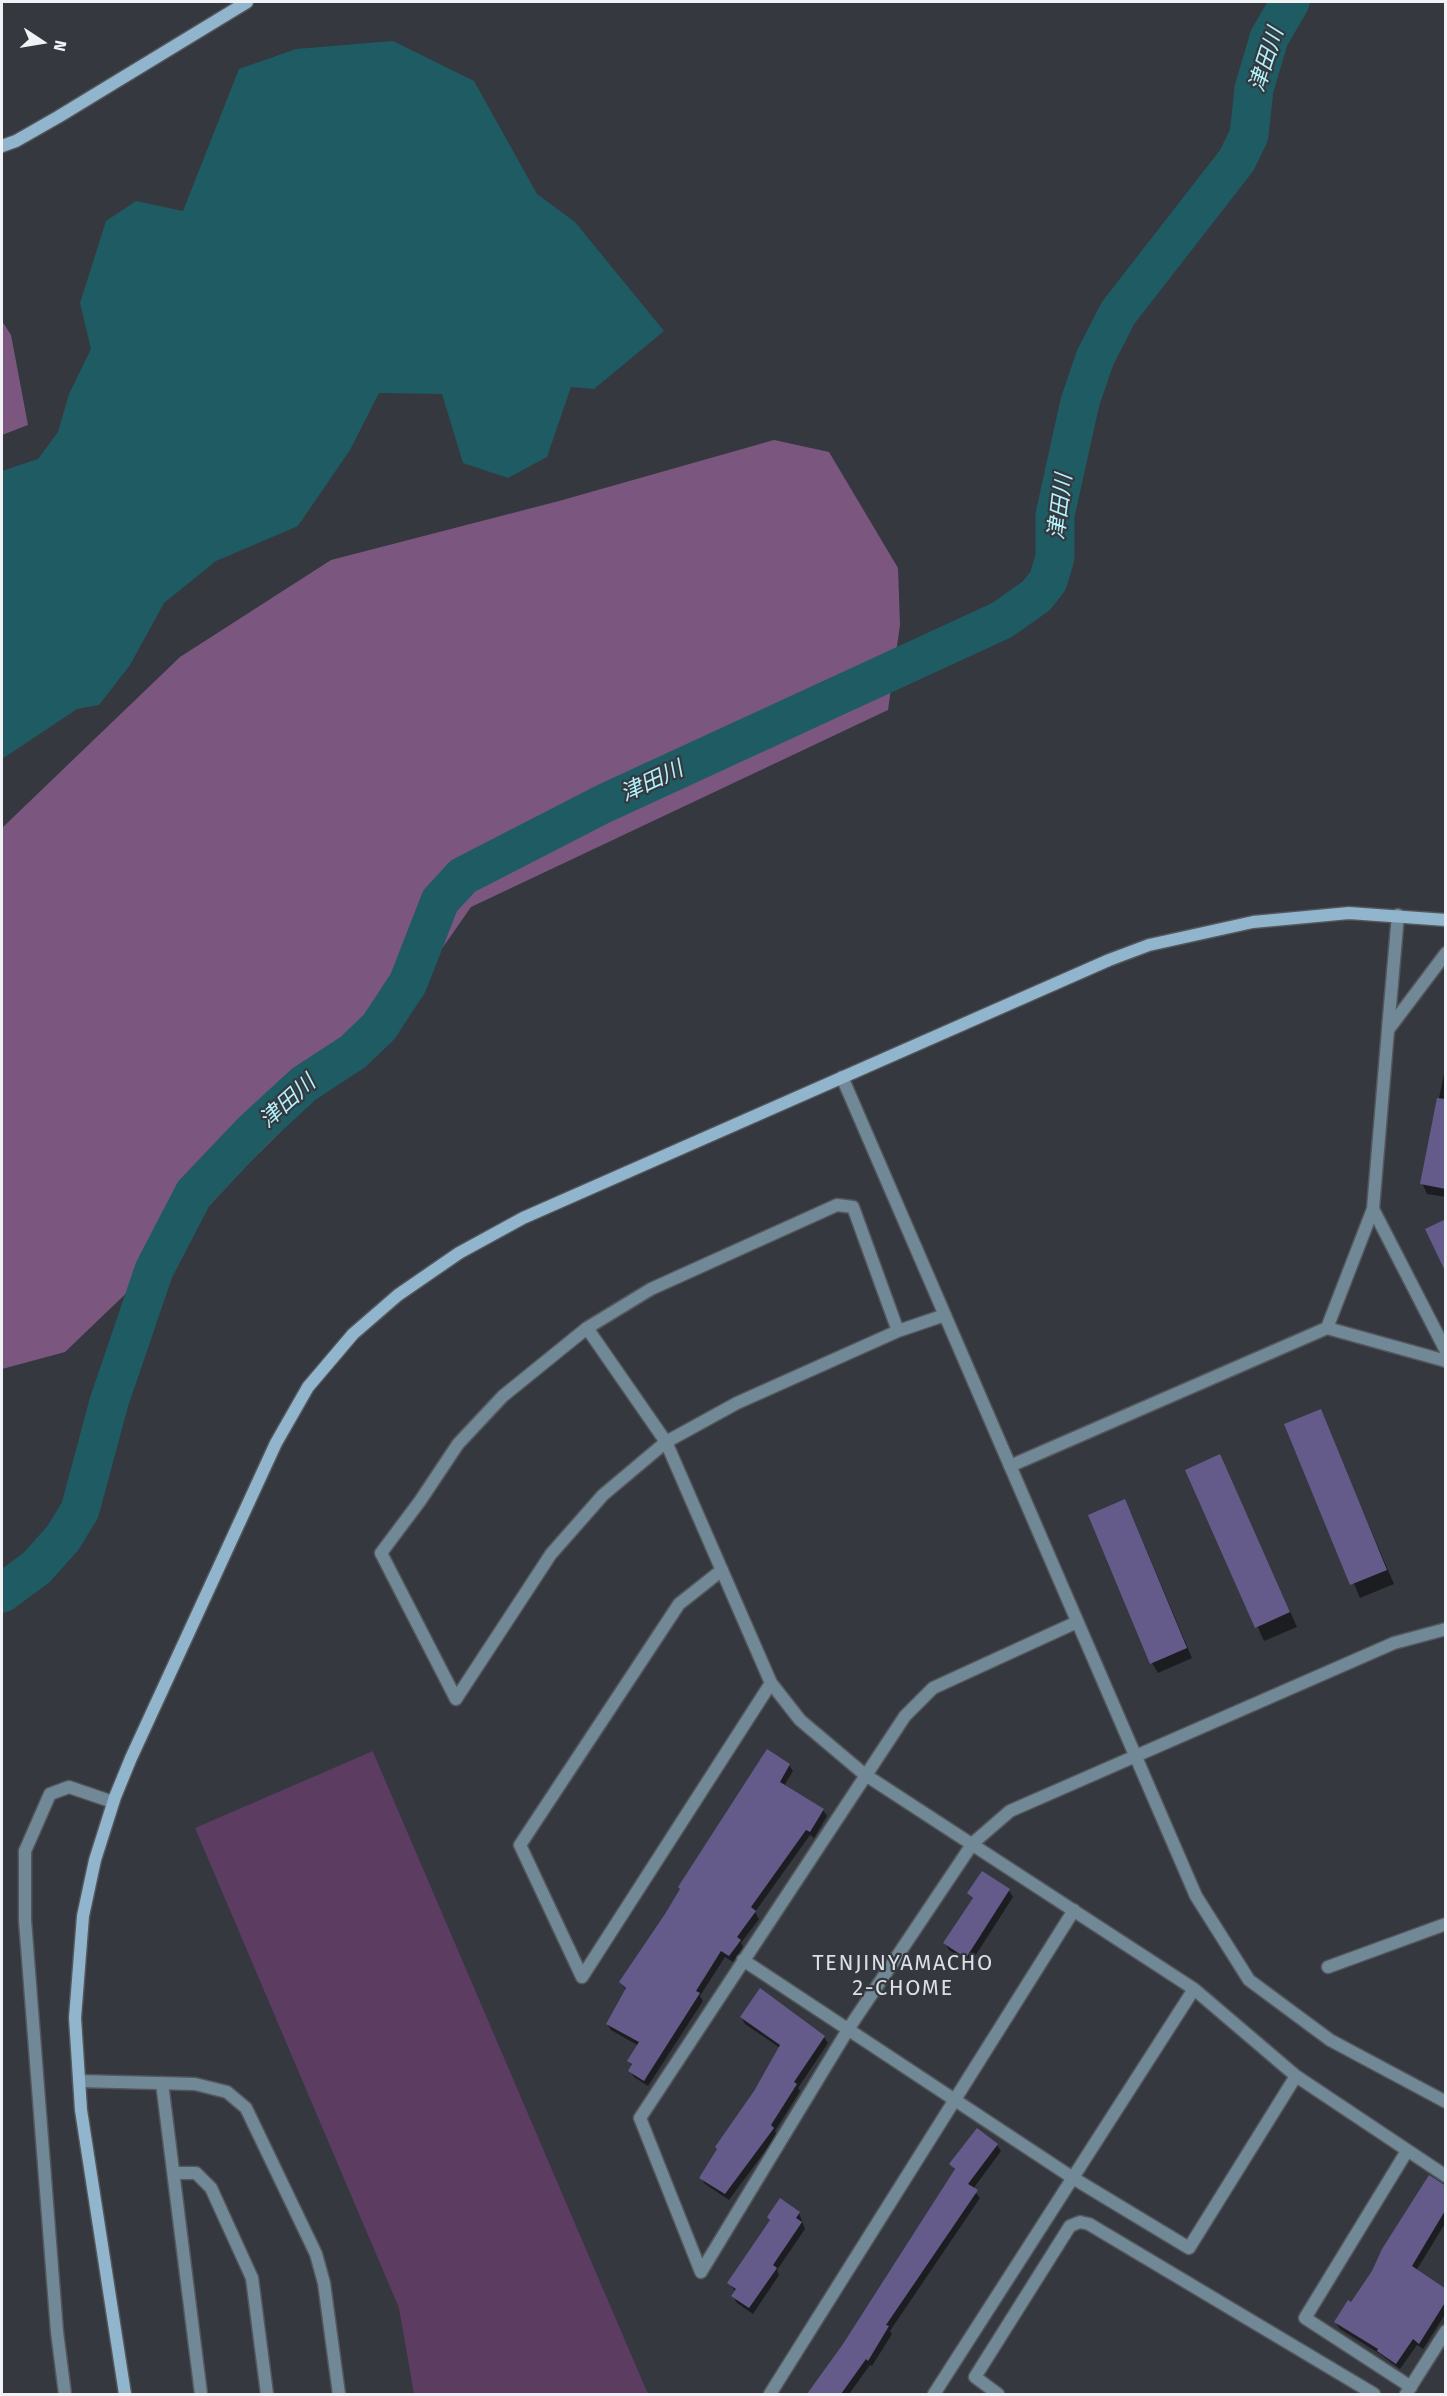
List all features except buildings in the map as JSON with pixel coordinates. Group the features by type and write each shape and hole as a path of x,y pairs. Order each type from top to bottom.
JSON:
{"street":[{"path":"2,146 16,141 58,117 247,2"},
{"path":"125,2394 81,2110 75,2018 83,1916 95,1860 113,1802 276,1443 308,1387 353,1334 398,1295 459,1253 513,1223 842,1077 1149,945 1204,931 1263,921 1350,913 1446,920"},
{"path":"1327,1328 1373,1209 1398,915"},
{"path":"1388,1030 1446,953"},
{"path":"842,1077 1196,1896 1249,1980 1330,2040 1446,2102"},
{"path":"898,1331 853,1207 837,1205 651,1289 587,1328 503,1396 458,1444 420,1501 381,1553 456,1699 551,1554 603,1495 666,1442 737,1403 898,1331 945,1315"},
{"path":"1373,1209 1446,1351"},
{"path":"587,1328 666,1442 771,1683 800,1720 864,1774 1194,1989 1296,2076 1446,2176"},
{"path":"1010,1466 1327,1328 1446,1361"},
{"path":"722,1570 679,1604 520,1845 582,1977 771,1683"},
{"path":"1077,1622 933,1688 905,1716 864,1774 640,2118 701,2272 849,2028 973,1843 1010,1811 1394,1643 1446,1629"},
{"path":"65,2394 57,2332 25,1920 25,1851 50,1794 69,1787 113,1802"},
{"path":"770,2394 1074,1910"},
{"path":"1328,1967 1446,1924"},
{"path":"743,1960 1074,2178 1189,2248 1296,2076"},
{"path":"934,2394 1194,1989"},
{"path":"79,2081 195,2084 227,2092 246,2108 316,2253 324,2283 339,2394"},
{"path":"162,2083 201,2394"},
{"path":"1407,2151 1305,2318 1409,2391 1446,2331"},
{"path":"174,2173 196,2173 211,2188 252,2278 267,2394"},
{"path":"998,2394 975,2377 1070,2226 1080,2222 1089,2224 1374,2394"}],"shaded area":[{"path":"2,321 11,335 28,425 2,435"},
{"path":"774,440 829,452 898,568 900,625 888,710 471,907 388,1026 250,1162 138,1282 65,1352 2,1369 2,828 180,657 331,560 559,501"},
{"path":"373,1751 648,2394 414,2394 399,2308 195,1828"}],"water":[{"path":"393,41 474,81 537,194 575,222 664,331 594,389 571,387 547,457 508,478 463,463 442,394 379,393 350,450 298,526 216,561 164,603 130,665 99,705 77,709 2,759 2,471 38,459 58,432 69,394 91,349 80,303 106,221 136,201 183,211 239,69 296,49"}],"waterway":[{"name":"津田川","path":"2,1593 36,1568 63,1538 80,1510 109,1402 154,1270 194,1193 254,1130 304,1084 353,1052 379,1027 408,983 440,901 463,876 603,804 1002,620 1036,596 1048,581 1055,557 1055,515 1080,402 1095,358 1118,313 1237,160 1249,135 1254,89 1269,38 1290,2"}],"district":[{"name":"TENJINYAMACHO 2-CHOME","path":"903,1976"}]}
